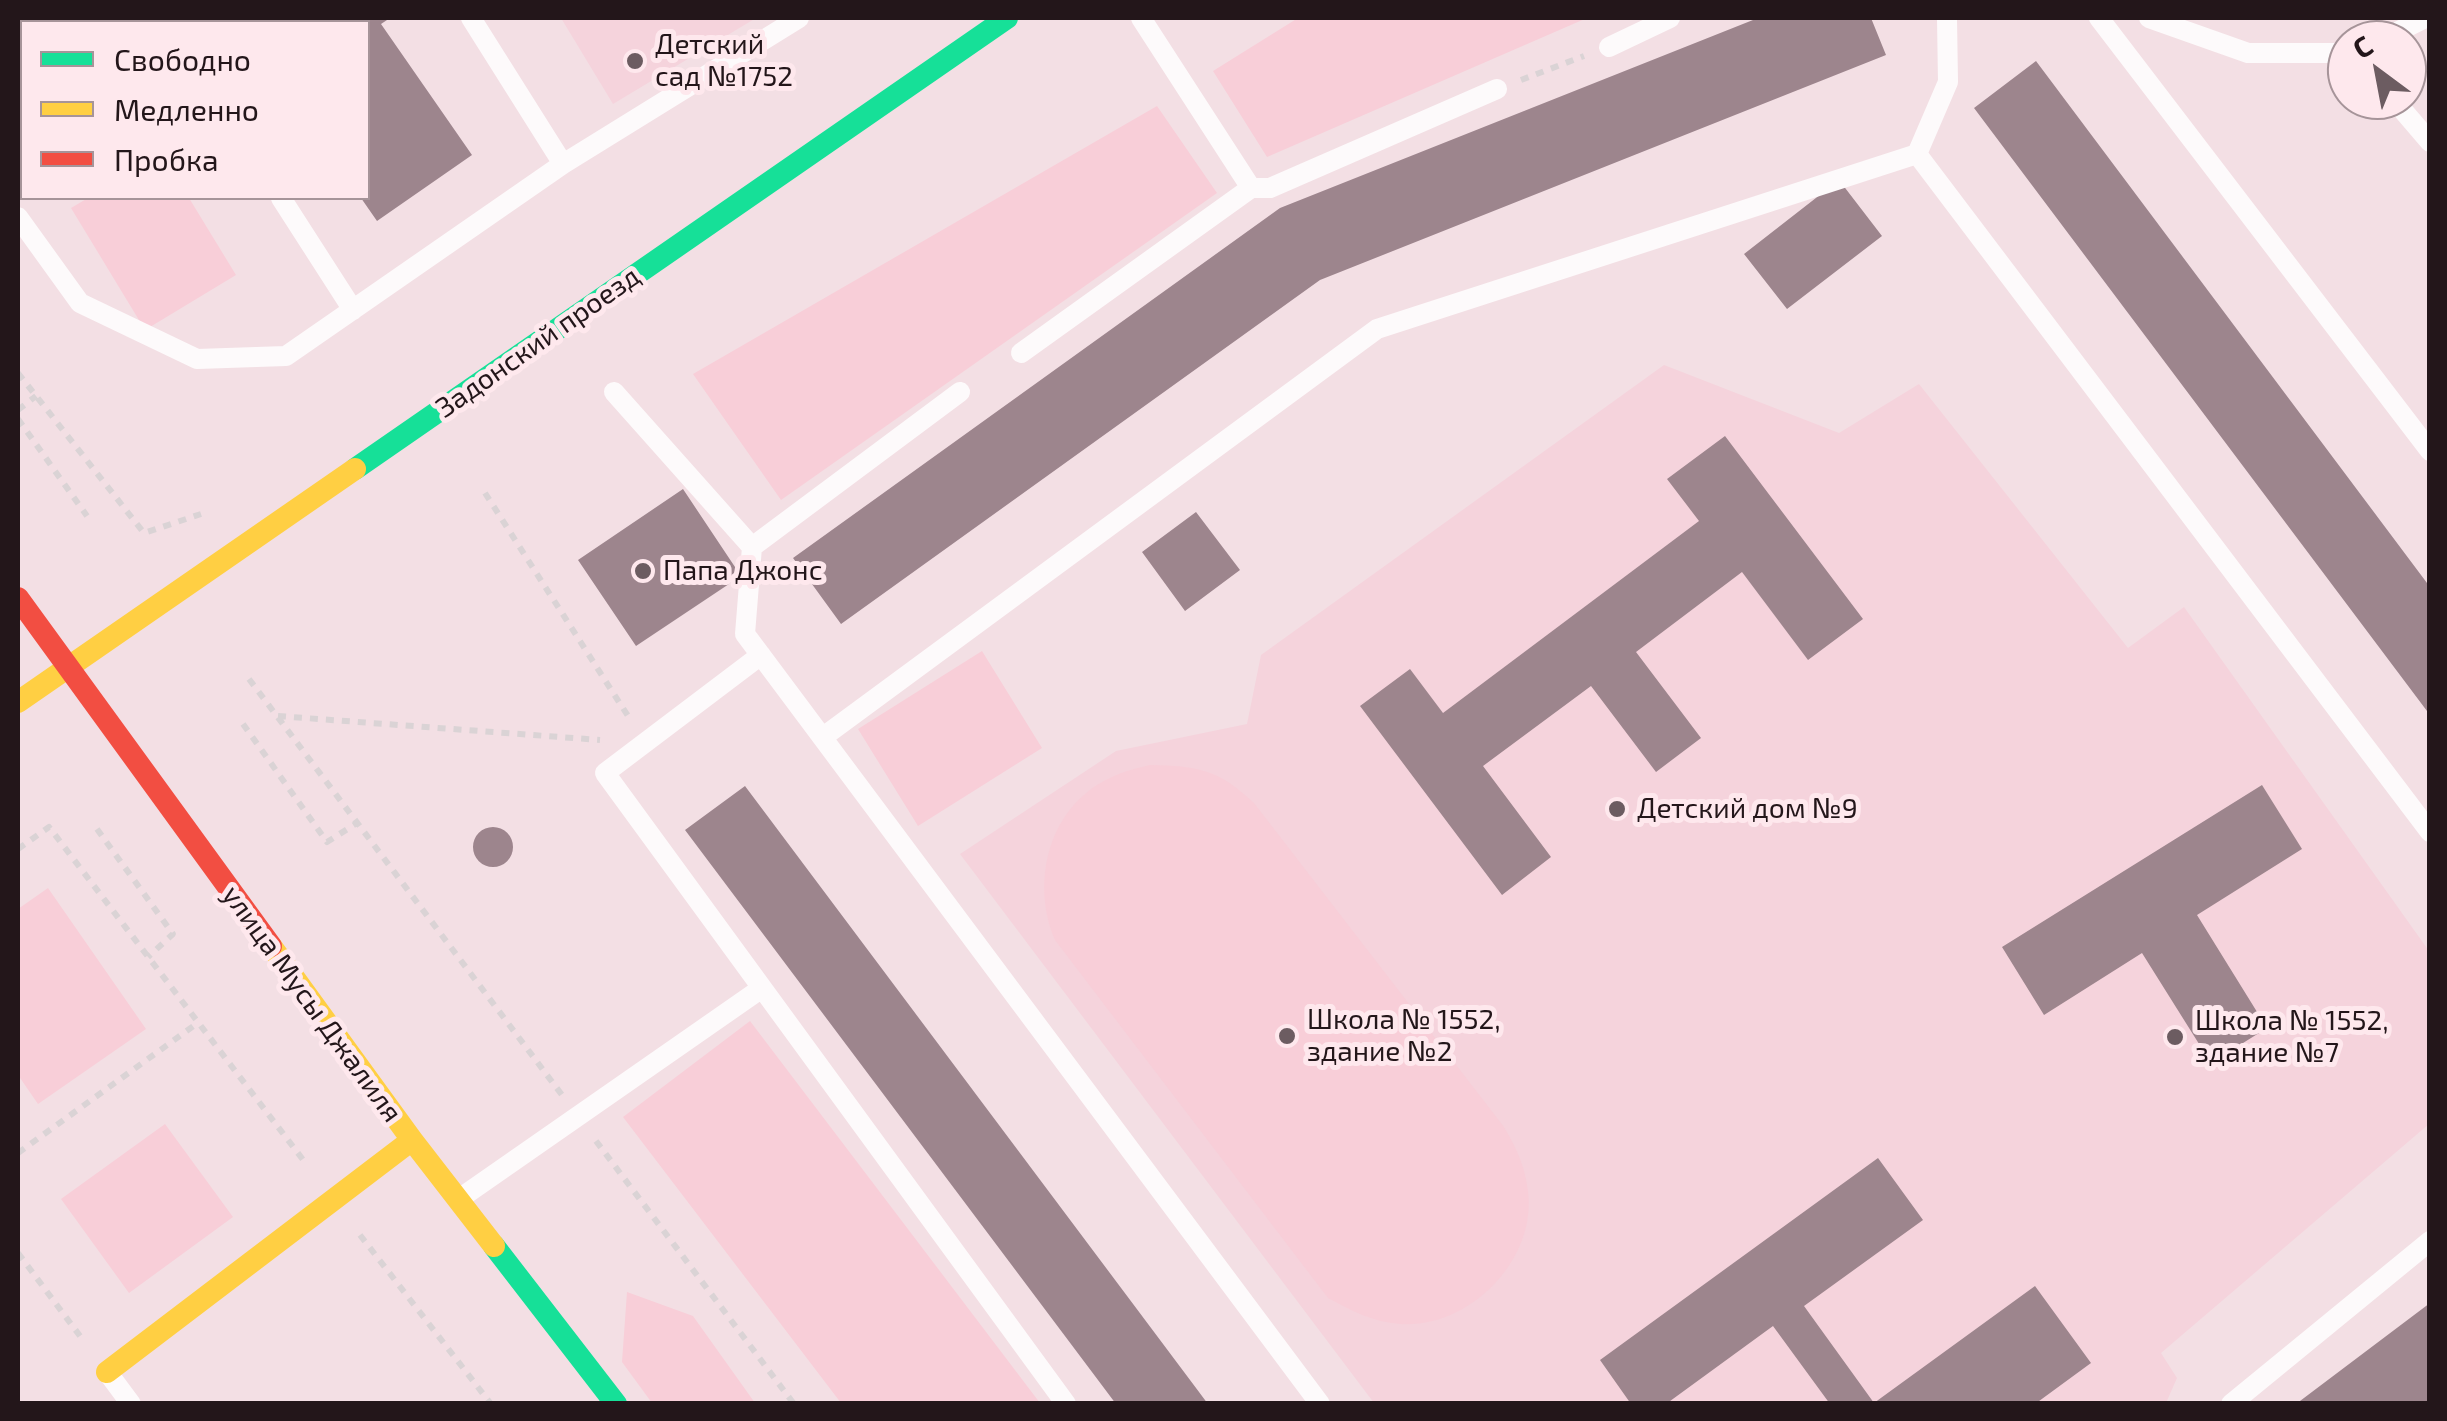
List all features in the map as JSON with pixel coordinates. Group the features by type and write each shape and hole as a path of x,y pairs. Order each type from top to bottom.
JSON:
{"street":[{"name":"Задонский проезд","path":"18,702 1007,18"},
{"name":"улица Мусы Джалиля","path":"18,598 412,1140 616,1404"},
{"path":"107,1372 412,1140"}],"lane":[{"path":"471,18 563,164"},
{"path":"18,217 80,303 197,359 286,356 563,164 799,18"},
{"path":"1141,18 1251,188"},
{"path":"1609,46 1670,18"},
{"path":"822,737 1377,329 1916,154 1948,82 1947,18"},
{"path":"2100,18 2430,452"},
{"path":"2149,18 2248,53 2327,54"},
{"path":"1022,353 1251,188 1270,188 1497,89"},
{"path":"2411,120 2430,142"},
{"path":"1916,154 2426,822"},
{"path":"282,200 353,310"},
{"path":"614,392 752,548 745,634 1320,1404"},
{"path":"752,548 960,392"},
{"path":"761,655 605,773 1066,1404"},
{"path":"458,1200 762,988"},
{"path":"2231,1404 2430,1242"},
{"path":"107,1372 131,1404"}],"path":[{"path":"1497,89 1609,46"},
{"path":"18,373 144,533"},
{"path":"18,410 36,396"},
{"path":"18,420 87,516"},
{"path":"485,493 644,743"},
{"path":"249,679 557,1088"},
{"path":"277,716 644,743"},
{"path":"243,724 327,842 357,823"},
{"path":"18,849 49,827 199,1022 18,1152"},
{"path":"98,829 174,934 148,956"},
{"path":"602,1148 794,1404"},
{"path":"18,1252 107,1372"}],"shaded area":[{"name":"Детский сад №1752","path":"561,18 756,18 613,104"},
{"path":"1298,18 1587,18 1267,157 1213,71"},
{"path":"1157,106 1217,193 781,500 693,374"},
{"path":"85,200 190,200 236,275 145,330 71,208"},
{"path":"1664,365 1839,433 1919,384 2128,648 2184,607 2429,951 2429,1124 2161,1353 2177,1378 2166,1403 1374,1403 960,854 1116,751 1247,724 1261,655"},
{"path":"982,651 1042,748 918,826 858,729"},
{"path":"1150,765 1218,776 1254,803 1504,1127 1525,1173 1528,1217 1522,1242 1510,1265 1473,1302 1426,1323 1400,1324 1372,1318 1328,1298 1055,940 1044,894 1045,870 1060,825 1090,790 1117,775"},
{"path":"48,888 146,1029 38,1104 18,1075 18,909"},
{"path":"750,1021 1040,1403 841,1403 623,1117"},
{"path":"165,1124 233,1217 129,1293 61,1199"},
{"path":"627,1292 693,1316 755,1403 652,1403 622,1362"}],"building":[{"path":"390,18 381,24 472,155 377,221 362,200 370,200 370,20 305,20"},
{"path":"1758,18 1871,18 1886,55 1320,280 841,624 793,558 1280,208"},
{"path":"2036,61 2430,587 2430,715 1974,108"},
{"path":"1839,180 1882,236 1787,309 1744,254"},
{"path":"1725,436 1863,619 1808,660 1742,572 1636,652 1701,738 1656,772 1591,686 1483,766 1551,857 1502,895 1360,706 1410,669 1443,713 1699,521 1667,479"},
{"path":"683,489 741,576 636,646 578,560"},
{"path":"1196,512 1240,570 1185,611 1142,552"},
{"path":"2262,785 2302,849 2197,915 2267,1028 2211,1063 2142,953 2044,1015 2002,947"},
{"path":"745,786 1208,1404 1116,1404 685,830"},
{"path":"493,827 507,833 513,847 507,861 493,867 479,861 473,847 479,833"},
{"path":"1878,1158 1923,1220 1804,1306 1874,1403 2035,1286 2091,1363 2035,1404 1830,1404 1773,1326 1666,1404 1631,1404 1600,1360"},
{"path":"2430,1303 2430,1404 2296,1404"}],"traffic: fast":[{"path":"355,469 1007,18"},
{"path":"494,1246 616,1404"}],"traffic: slow":[{"path":"18,702 355,469"},
{"path":"271,946 494,1246"},
{"path":"107,1372 412,1140"}],"traffic: jam":[{"path":"18,598 271,946"}],"place":[{"name":"Детский сад №1752","path":"635,61"},
{"name":"Папа Джонс","path":"643,571"},
{"name":"Детский дом №9","path":"1617,809"},
{"name":"Школа № 1552, здание №2","path":"1287,1036"},
{"name":"Школа № 1552, здание №7","path":"2175,1037"}]}
